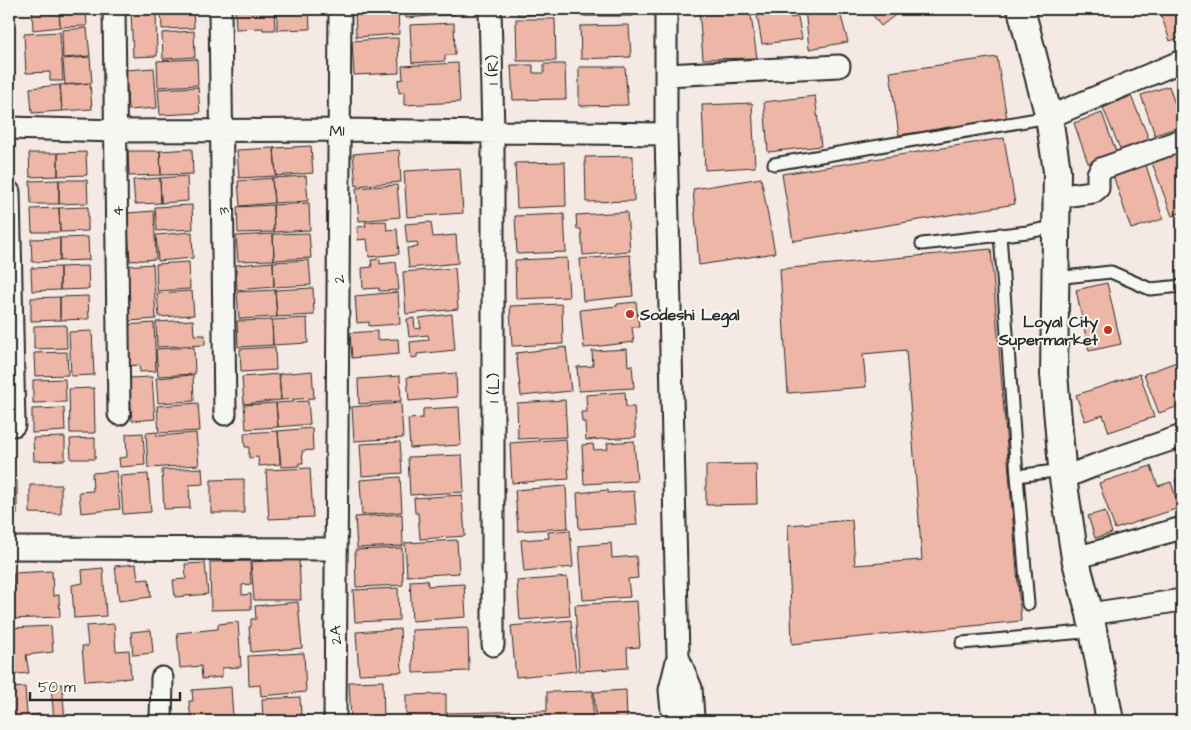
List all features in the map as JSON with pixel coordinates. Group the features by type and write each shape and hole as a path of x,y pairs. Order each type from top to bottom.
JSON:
{"street":[{"name":"4","path":"114,9 119,414"},
{"name":"3","path":"220,9 226,414"},
{"name":"2","path":"336,549 340,9"},
{"name":"1 (R)","path":"490,9 493,132"},
{"path":"666,9 666,134 678,657 670,690 673,721"},
{"path":"1021,9 1049,117 1057,171 1054,374 1062,474 1075,558 1092,623 1110,721"},
{"path":"1049,117 1182,61"},
{"path":"667,75 839,66"},
{"name":"M1","path":"9,128 116,131 339,130 666,134"},
{"name":"1 (L)","path":"493,132 493,645"},
{"path":"1056,197 1093,192 1098,188 1098,174 1101,169 1182,140"},
{"path":"9,192 14,425"},
{"path":"1062,474 1096,465 1182,436"},
{"path":"1075,558 1182,528"},
{"path":"9,548 336,549"},
{"name":"2A","path":"335,721 336,549"},
{"path":"1092,623 1182,600"},
{"path":"678,657 691,688 693,717 691,721"},
{"path":"161,721 162,678"}],"lane":[{"path":"774,164 1049,117"},
{"path":"922,244 1055,227"},
{"path":"1000,234 1028,604"},
{"path":"1055,278 1111,272 1150,289 1182,286"},
{"path":"1017,476 1062,474"},
{"path":"962,643 1092,623"}],"building":[{"path":"32,9 59,9 60,27 33,30"},
{"path":"59,9 86,9 87,26 60,27"},
{"path":"161,9 193,9 194,28 162,29"},
{"path":"235,9 274,9 275,30 263,30 263,28 236,29"},
{"path":"277,9 309,9 310,29 277,30"},
{"path":"355,9 398,9 399,34 356,37"},
{"path":"405,9 455,9 456,14 406,18"},
{"path":"518,9 568,9 568,13 518,15"},
{"path":"584,9 633,9 633,16 584,16"},
{"path":"699,9 750,9 757,58 703,59"},
{"path":"756,9 789,9 791,18 798,17 802,39 762,44"},
{"path":"805,9 839,9 848,42 809,49"},
{"path":"868,9 903,9 881,26"},
{"path":"1159,9 1182,9 1182,37 1170,41"},
{"path":"156,10 157,56 133,57 131,11"},
{"path":"516,19 555,19 556,61 517,61"},
{"path":"454,23 455,55 445,55 445,61 412,63 410,25"},
{"path":"629,25 631,57 581,59 580,26"},
{"path":"87,28 90,56 63,58 62,30"},
{"path":"194,31 195,57 163,59 162,33"},
{"path":"60,32 63,81 50,81 50,72 26,73 24,34"},
{"path":"398,38 399,73 354,75 352,41"},
{"path":"90,57 92,83 65,85 63,59"},
{"path":"997,57 1007,119 899,135 890,72"},
{"path":"197,59 198,85 158,87 157,61"},
{"path":"458,63 460,102 404,105 404,92 399,93 398,80 403,79 402,66"},
{"path":"544,64 565,64 566,99 513,100 511,65 533,65 533,73 544,73"},
{"path":"579,67 625,67 628,105 579,106"},
{"path":"154,68 157,108 128,110 126,70"},
{"path":"90,83 92,109 62,111 60,85"},
{"path":"60,85 62,111 32,113 30,88"},
{"path":"1169,86 1182,126 1155,135 1141,95"},
{"path":"198,87 200,113 160,115 158,89"},
{"path":"815,96 821,146 768,152 764,102"},
{"path":"1131,96 1149,139 1121,151 1103,108"},
{"path":"752,103 755,167 705,170 702,105"},
{"path":"1102,113 1116,152 1088,163 1074,123"},
{"path":"1004,138 1015,204 793,241 782,174"},
{"path":"311,146 313,173 276,176 274,148"},
{"path":"274,148 276,176 239,178 237,150"},
{"path":"1182,148 1182,212 1172,216 1151,160"},
{"path":"192,149 193,174 161,175 160,151"},
{"path":"399,150 401,182 356,186 353,154"},
{"path":"128,151 160,151 161,175 129,176"},
{"path":"86,152 87,175 58,176 58,153"},
{"path":"29,153 58,153 58,176 30,177"},
{"path":"633,156 634,201 586,202 585,157"},
{"path":"565,162 566,206 517,208 515,163"},
{"path":"1145,162 1163,219 1131,229 1112,172"},
{"path":"460,168 463,213 407,217 404,171"},
{"path":"187,176 188,201 161,203 160,178"},
{"path":"306,176 308,201 274,203 272,178"},
{"path":"160,178 161,203 135,204 133,180"},
{"path":"272,178 274,203 240,206 238,181"},
{"path":"761,178 775,253 699,265 693,189"},
{"path":"59,180 87,180 88,203 59,204"},
{"path":"59,180 59,204 31,204 30,181"},
{"path":"397,185 400,217 359,221 356,188"},
{"path":"309,203 310,230 274,232 273,205"},
{"path":"192,205 193,229 157,231 155,207"},
{"path":"273,205 274,232 238,233 237,207"},
{"path":"88,207 88,231 60,232 59,208"},
{"path":"59,208 60,232 32,232 31,209"},
{"path":"154,211 156,259 130,261 127,213"},
{"path":"627,212 630,251 583,255 581,229 577,229 576,215"},
{"path":"564,214 566,252 517,254 515,216"},
{"path":"386,221 387,230 397,229 399,254 369,257 367,239 358,240 357,227 366,226 365,222"},
{"path":"431,222 433,237 456,235 458,263 409,268 407,248 418,247 417,242 407,243 405,224"},
{"path":"192,232 193,258 158,261 156,235"},
{"path":"309,233 311,258 274,260 273,234"},
{"path":"273,234 274,260 238,261 236,236"},
{"path":"88,237 89,260 60,261 60,238"},
{"path":"60,238 60,261 32,262 31,239"},
{"path":"991,249 1021,621 792,644 788,525 852,520 855,565 922,560 906,350 863,354 866,387 788,393 780,269"},
{"path":"630,255 633,296 583,301 580,259"},
{"path":"567,258 569,297 516,299 515,260"},
{"path":"380,259 380,264 396,262 399,290 379,291 379,288 363,289 362,268 372,267 371,260"},
{"path":"309,260 311,285 274,287 273,262"},
{"path":"189,262 190,289 157,291 156,264"},
{"path":"273,262 274,287 237,290 236,265"},
{"path":"153,264 156,319 129,321 125,266"},
{"path":"88,266 89,289 60,290 60,267"},
{"path":"60,267 60,290 32,291 31,268"},
{"path":"455,268 458,309 406,314 403,272"},
{"path":"1107,283 1121,344 1089,351 1076,290"},
{"path":"313,288 314,315 277,317 275,290"},
{"path":"275,290 277,317 239,319 237,292"},
{"path":"192,291 194,315 159,317 157,293"},
{"path":"398,292 400,324 369,326 369,322 357,323 355,296"},
{"path":"88,296 89,319 60,320 60,297"},
{"path":"60,297 60,320 31,321 31,298"},
{"path":"636,302 639,327 632,327 634,342 584,348 580,310"},
{"path":"562,304 563,344 512,346 510,306"},
{"path":"452,314 455,350 417,354 417,357 411,358 410,342 429,340 428,335 409,337 407,319 414,318 415,329 421,328 419,318"},
{"path":"307,318 308,343 273,345 272,320"},
{"path":"193,320 194,335 205,335 205,345 157,347 156,322"},
{"path":"272,320 273,345 238,347 237,321"},
{"path":"154,323 156,371 140,372 139,365 125,366 124,325"},
{"path":"66,325 67,348 34,349 34,326"},
{"path":"92,331 94,375 71,376 69,332"},
{"path":"377,331 377,340 398,339 399,354 352,358 350,333"},
{"path":"194,347 195,374 158,376 156,349"},
{"path":"275,347 276,370 241,372 240,349"},
{"path":"566,347 571,391 521,396 516,353"},
{"path":"627,349 628,366 632,365 634,388 579,391 577,367 593,366 592,351"},
{"path":"67,352 68,375 35,376 34,353"},
{"path":"1182,360 1182,405 1159,413 1144,374"},
{"path":"312,371 314,398 281,400 279,374"},
{"path":"456,373 457,397 409,401 407,377"},
{"path":"279,374 281,400 244,404 242,377"},
{"path":"1140,374 1154,417 1109,432 1103,415 1085,421 1076,395"},
{"path":"193,375 194,401 158,403 156,378"},
{"path":"400,376 401,401 359,404 358,379"},
{"path":"152,377 155,419 132,421 129,378"},
{"path":"65,379 66,402 33,403 33,380"},
{"path":"94,388 95,433 70,433 69,389"},
{"path":"625,392 626,407 634,407 636,437 586,440 585,422 582,422 581,412 587,412 586,395"},
{"path":"565,400 567,437 518,439 517,403"},
{"path":"308,401 310,424 278,427 276,403"},
{"path":"198,403 200,431 159,433 157,406"},
{"path":"276,403 278,427 246,429 244,405"},
{"path":"401,403 403,438 354,441 352,407"},
{"path":"459,407 461,445 410,448 408,419 423,418 423,409"},
{"path":"64,408 65,431 32,433 32,409"},
{"path":"312,428 313,450 302,451 303,463 299,463 299,466 281,467 278,431"},
{"path":"278,431 280,464 259,466 258,457 249,458 249,447 245,447 244,433"},
{"path":"157,432 157,436 196,433 199,465 148,468 146,433"},
{"path":"143,433 145,465 120,467 119,458 127,457 126,434"},
{"path":"65,437 65,460 34,461 33,438"},
{"path":"95,438 95,459 71,459 70,439"},
{"path":"566,439 569,479 512,483 510,443"},
{"path":"634,441 637,481 584,484 582,445 593,444 594,450 608,449 607,443"},
{"path":"400,442 402,473 362,476 360,444"},
{"path":"462,455 464,492 410,495 408,457"},
{"path":"756,464 757,504 706,505 706,465"},
{"path":"1151,466 1158,486 1171,482 1179,508 1115,529 1099,483"},
{"path":"202,468 203,484 189,485 190,508 164,509 162,470"},
{"path":"310,468 313,517 269,519 266,470"},
{"path":"116,471 120,509 81,513 79,492 93,491 92,473"},
{"path":"148,474 151,512 123,514 120,476"},
{"path":"400,477 402,512 362,515 360,480"},
{"path":"1182,478 1182,500 1175,480"},
{"path":"244,479 244,513 211,513 211,480"},
{"path":"9,481 17,481 17,515 9,515"},
{"path":"30,485 61,485 61,514 30,513"},
{"path":"566,486 568,528 518,531 515,490"},
{"path":"608,490 608,493 634,491 637,525 579,529 577,493"},
{"path":"462,495 465,536 420,539 418,513 415,513 414,498"},
{"path":"1105,511 1112,533 1095,538 1088,516"},
{"path":"402,514 403,546 357,548 355,517"},
{"path":"570,530 573,567 524,572 521,540 549,538 548,532"},
{"path":"457,540 459,573 407,576 405,543"},
{"path":"611,543 612,558 636,556 638,578 628,579 630,597 583,600 579,546"},
{"path":"402,548 403,585 356,587 355,550"},
{"path":"299,559 301,600 254,600 251,562"},
{"path":"250,561 251,584 242,585 242,595 251,594 251,609 211,610 210,562"},
{"path":"205,563 208,594 175,597 173,580 186,579 185,564"},
{"path":"136,564 138,580 149,579 151,597 119,601 115,566"},
{"path":"103,568 106,616 74,618 72,585 83,583 82,570"},
{"path":"52,571 53,596 59,595 60,617 10,619 9,601 14,600 13,573"},
{"path":"567,577 570,616 520,620 517,581"},
{"path":"427,580 428,586 464,584 466,617 412,621 410,581"},
{"path":"398,588 399,620 355,622 353,590"},
{"path":"637,601 640,647 627,648 628,668 579,671 575,605"},
{"path":"298,602 302,648 251,652 249,627 251,627 251,619 256,619 255,606"},
{"path":"571,620 576,671 516,677 511,626"},
{"path":"238,622 241,667 222,668 222,677 202,679 201,666 180,668 177,633 218,629 218,624"},
{"path":"114,624 116,651 129,650 131,678 85,681 82,646 88,646 86,626"},
{"path":"51,626 53,652 26,655 29,673 9,675 9,628"},
{"path":"468,628 469,671 413,673 412,630"},
{"path":"400,629 402,672 359,674 356,632"},
{"path":"151,630 153,653 133,655 131,632"},
{"path":"304,653 306,692 261,696 260,685 249,686 248,656"},
{"path":"383,681 384,721 351,721 349,682"},
{"path":"62,684 65,721 54,721 51,685"},
{"path":"25,687 27,715 41,714 42,721 9,721 9,688"},
{"path":"231,687 233,717 230,717 230,721 191,721 189,701 193,701 192,690"},
{"path":"626,690 627,721 596,721 594,692"},
{"path":"593,691 593,721 406,721 406,695 446,694 446,713 547,711 547,692"},
{"path":"300,697 301,715 308,715 308,721 263,721 262,699"}],"place":[{"name":"Sodeshi Legal","path":"630,314"},
{"name":"Loyal City Supermarket","path":"1108,330"}]}
